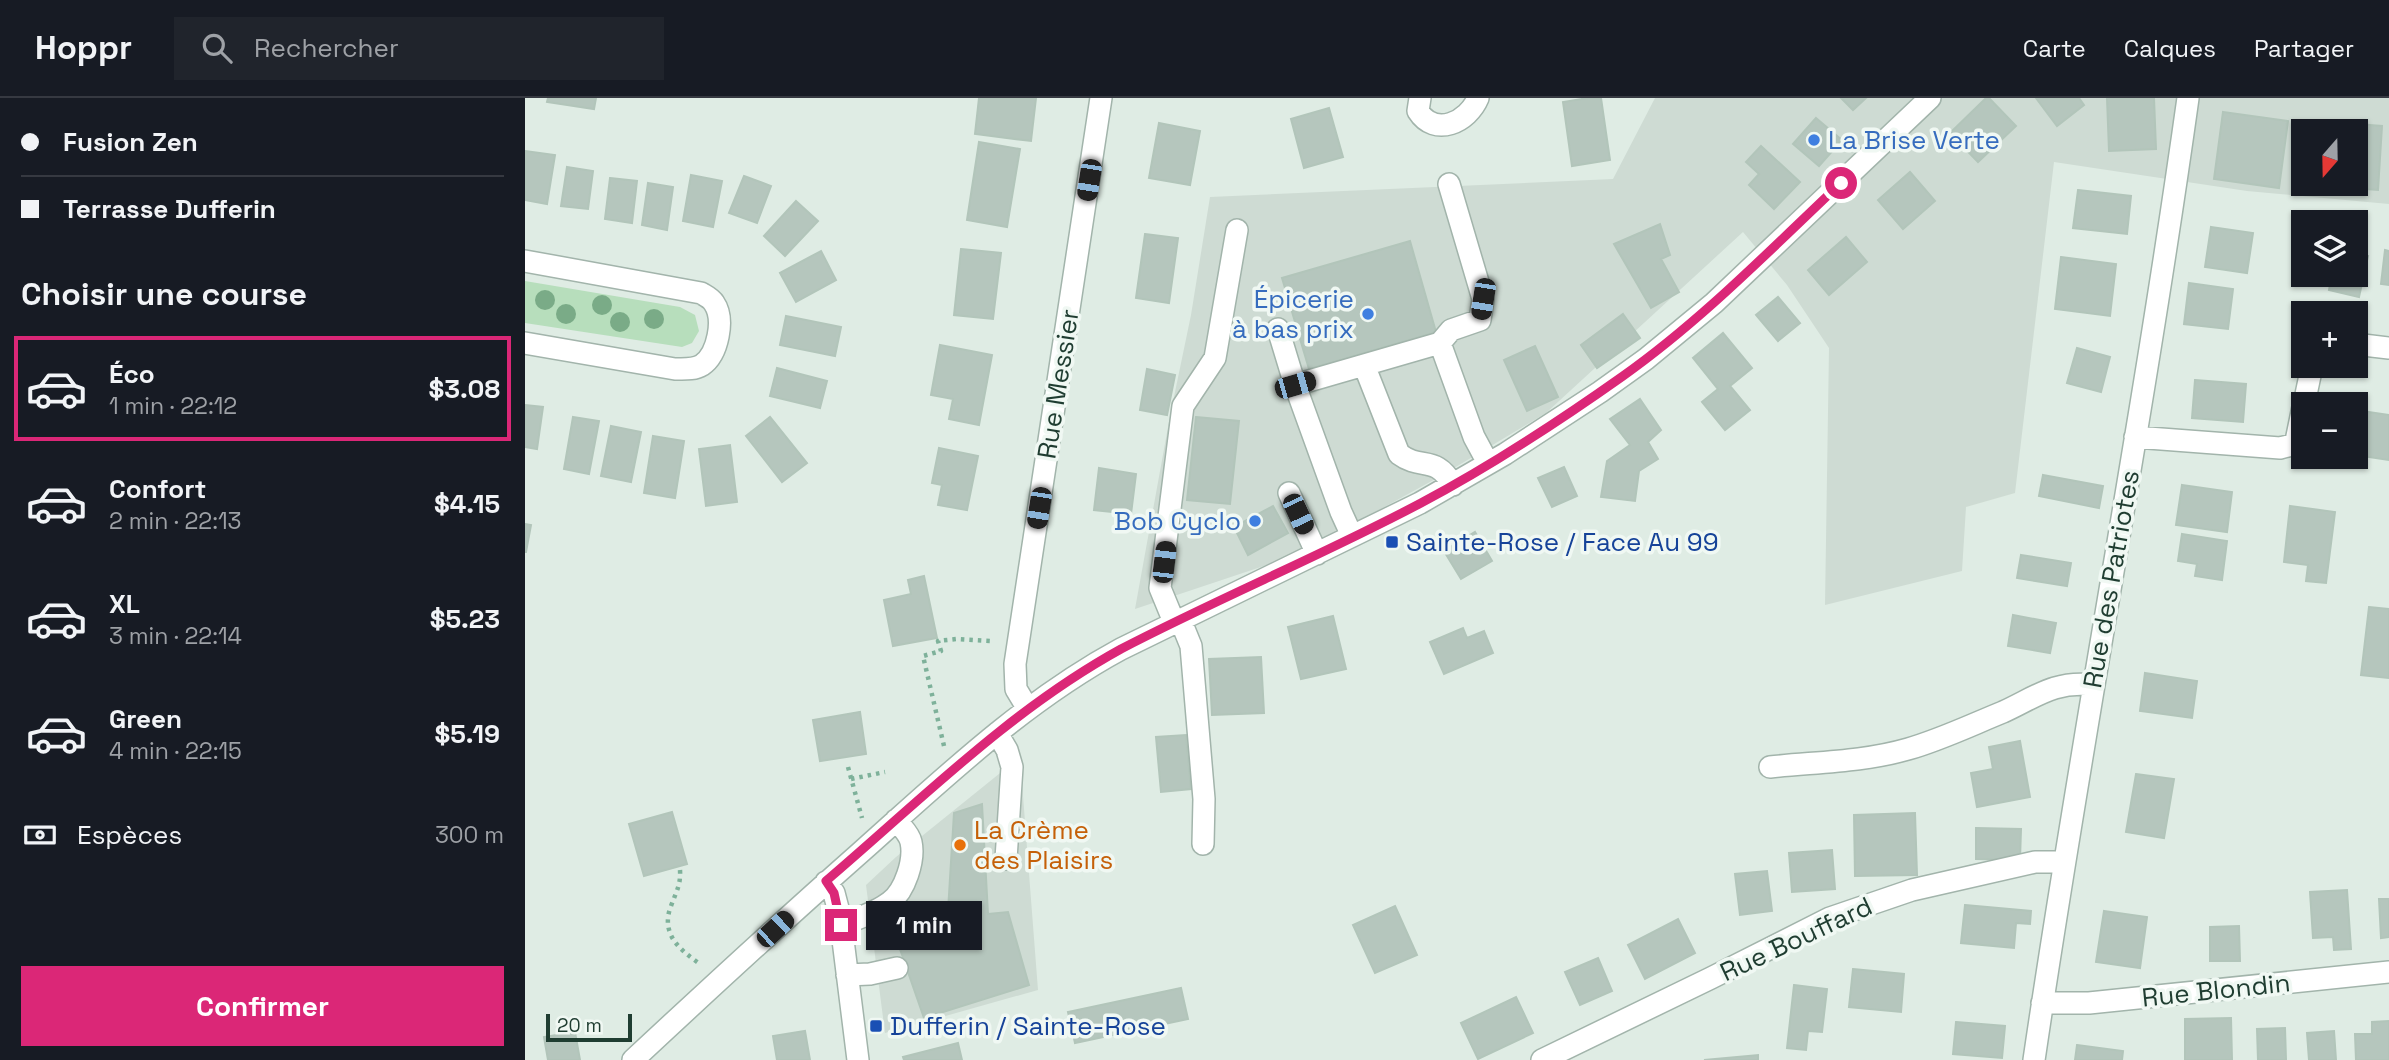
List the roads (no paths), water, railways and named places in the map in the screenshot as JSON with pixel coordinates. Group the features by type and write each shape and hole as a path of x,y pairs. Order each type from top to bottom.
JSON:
{"street":[{"name":"Rue Messier","path":"1028,709 1016,689 1015,664 1101,98"},
{"path":"1420,98 1418,111 1422,117 1442,125 1458,122 1469,113 1478,98"},
{"path":"633,1060 826,881 1028,709 1099,661 1453,485 1592,397 1667,342 1752,267 1930,98"},
{"name":"Rue des Patriotes","path":"2034,1060 2063,862 2159,296 2188,98"},
{"path":"1295,385 1440,343 1451,330 1480,320 1483,299 1449,184"},
{"path":"1203,844 1204,799 1191,646 1160,588 1183,406 1215,358 1237,230"},
{"path":"525,261 701,293 715,304 719,320 714,349 703,364 696,368 674,369 525,343"},
{"path":"1278,329 1295,385 1341,512 1353,536"},
{"path":"1440,343 1467,420 1488,463"},
{"path":"2368,346 2389,348"},
{"path":"1364,365 1399,454 1437,466 1453,485"},
{"path":"2134,437 2280,448 2291,445"},
{"path":"1289,493 1317,554"},
{"path":"1770,767 1874,757 1906,750 1939,739 2043,692 2074,685 2093,685"},
{"path":"997,733 1007,750 1012,767 1006,859"},
{"path":"841,925 878,910 893,901 899,893 909,866 911,843 909,836 896,820"},
{"name":"Rue Bouffard","path":"1542,1060 1830,918 1912,890 2035,862 2063,862"},
{"path":"826,881 834,893 841,925 858,1060"},
{"path":"847,975 870,974 897,968"},
{"name":"Rue Blondin","path":"2042,1003 2089,1003 2389,972"}],"place":[{"name":"La Brise Verte","path":"1814,140"},
{"name":"Épicerie à bas prix","path":"1368,314"},
{"name":"Bob Cyclo","path":"1255,521"},
{"name":"Sainte-Rose / Face Au 99","path":"1392,542"},
{"name":"La Crème des Plaisirs","path":"960,845"},
{"name":"Dufferin / Sainte-Rose","path":"876,1026"}]}
